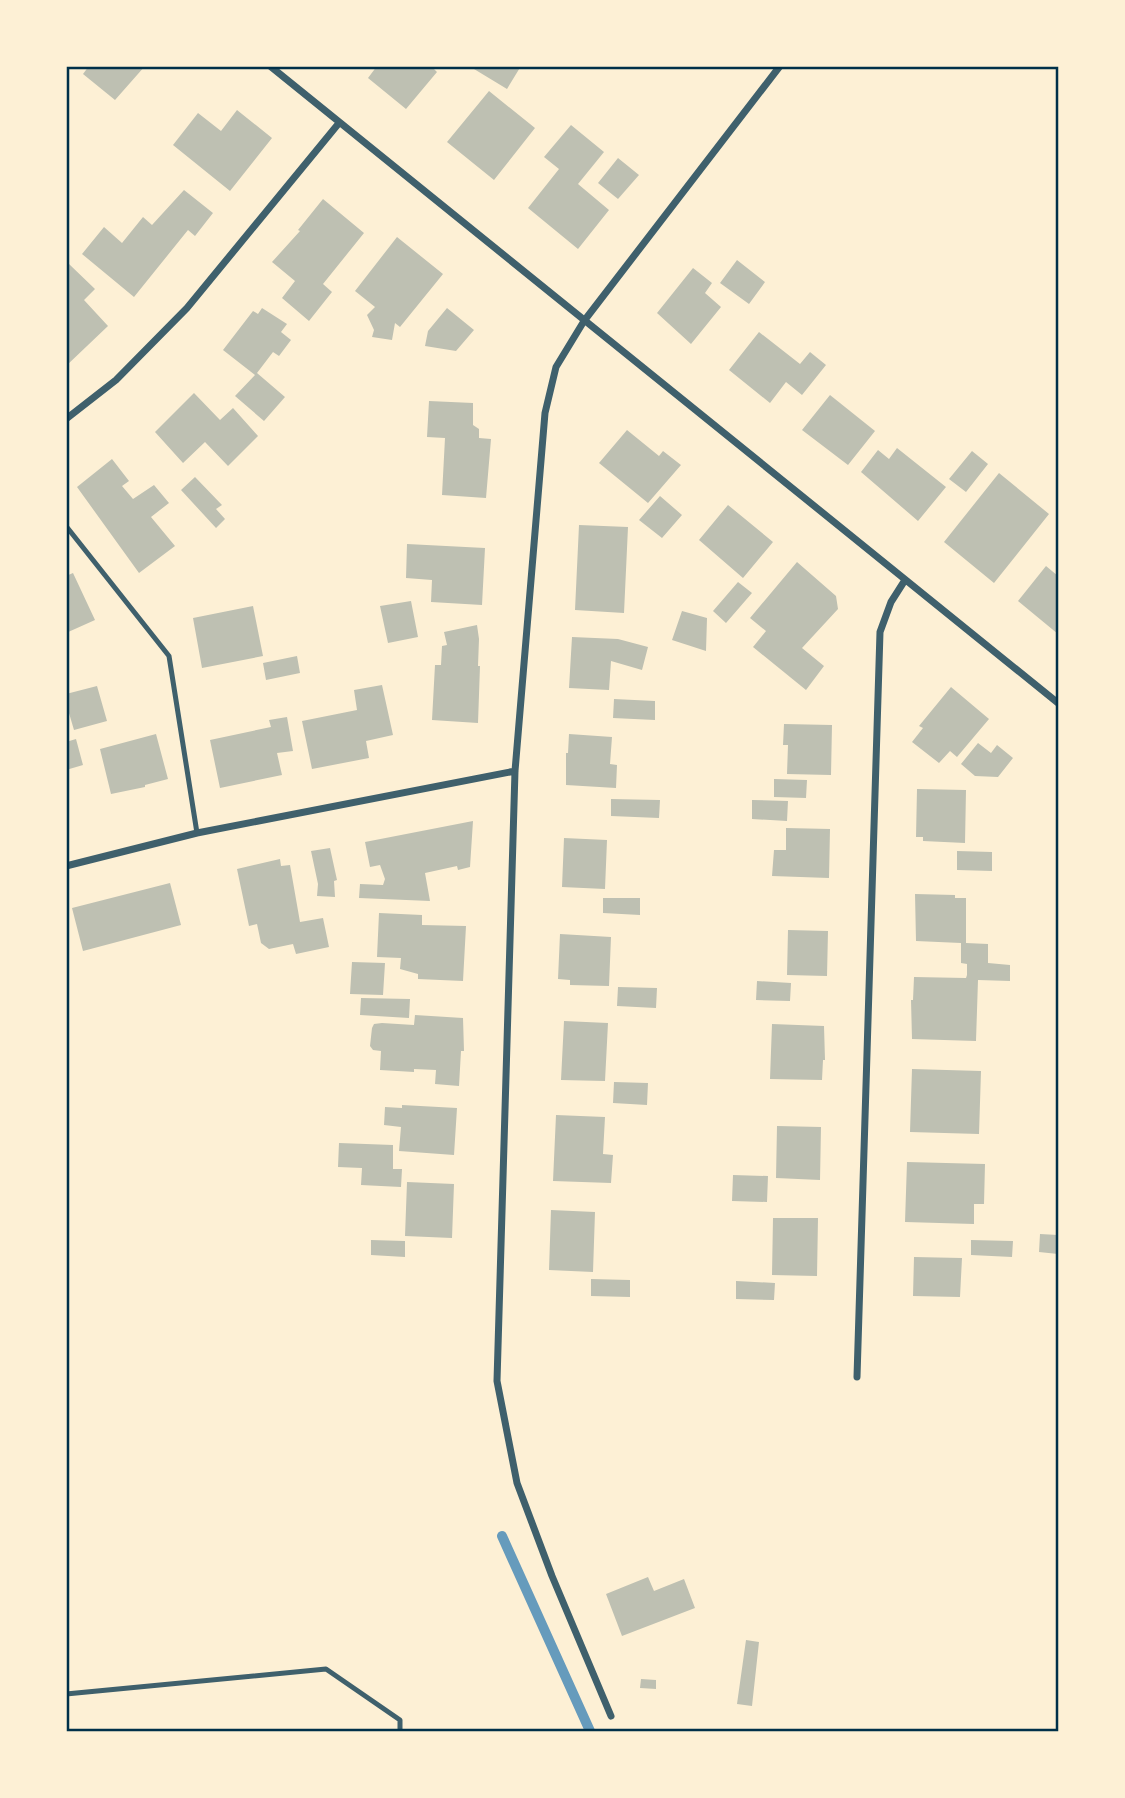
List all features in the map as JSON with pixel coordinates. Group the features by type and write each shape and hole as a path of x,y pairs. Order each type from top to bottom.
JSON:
{"street":[{"path":"270,66 1059,703"},
{"path":"611,1716 552,1576 517,1483 496,1381 515,771 545,413 556,367 584,321 780,66"},
{"path":"66,419 116,380 187,308 339,123"},
{"path":"857,1377 880,632 891,602 905,580"},
{"path":"66,866 197,834 515,771"}],"lane":[{"path":"66,526 169,656 197,834"},
{"path":"66,1694 327,1669 400,1720 400,1731"}],"building":[{"path":"89,66 145,66 115,100 83,74"},
{"path":"377,66 431,66 437,72 406,109 368,78"},
{"path":"475,66 521,66 507,89 474,69"},
{"path":"489,91 535,128 494,180 447,142"},
{"path":"237,110 272,138 230,191 173,145 198,113 221,131"},
{"path":"571,125 604,152 578,184 609,210 578,249 528,208 559,169 544,157"},
{"path":"618,158 639,175 618,199 598,183"},
{"path":"184,190 213,213 195,236 188,230 134,297 82,254 104,227 122,243 143,217 152,225"},
{"path":"323,199 364,233 323,284 332,292 309,321 282,298 295,281 272,262 300,231 298,230"},
{"path":"397,237 443,274 400,327 395,323 392,340 372,337 374,330 367,315 375,307 355,291"},
{"path":"737,260 765,282 749,304 720,283"},
{"path":"69,264 95,289 84,300 108,326 66,366 66,266"},
{"path":"693,268 712,283 705,293 721,307 691,344 657,313"},
{"path":"262,308 287,324 281,332 291,340 279,356 273,352 257,373 285,397 264,421 235,396 255,375 223,350 253,311 258,314"},
{"path":"447,308 474,330 456,351 425,346 428,331"},
{"path":"759,332 800,364 810,352 826,365 802,395 786,382 770,403 729,370"},
{"path":"194,393 220,420 233,408 258,436 228,466 205,442 183,463 155,432"},
{"path":"830,395 875,431 848,465 802,430"},
{"path":"429,401 473,403 473,425 479,429 479,438 491,439 486,498 442,495 445,438 427,437"},
{"path":"627,430 659,456 663,451 681,465 648,503 599,463"},
{"path":"897,448 946,487 918,521 861,472 878,450 889,459"},
{"path":"972,451 988,464 966,492 949,479"},
{"path":"112,459 129,481 122,486 133,499 154,485 169,503 151,517 175,546 139,573 77,487"},
{"path":"999,473 1049,514 994,583 944,542"},
{"path":"195,477 222,505 216,509 225,519 216,528 181,490"},
{"path":"660,496 682,515 662,538 639,520"},
{"path":"728,505 773,542 743,578 699,540"},
{"path":"579,525 628,527 624,613 575,610"},
{"path":"407,544 485,548 482,605 431,602 432,580 406,578"},
{"path":"797,562 836,596 838,609 802,648 824,666 806,690 753,647 766,631 750,618"},
{"path":"1046,566 1058,576 1058,634 1018,601"},
{"path":"73,573 95,620 66,633 66,576"},
{"path":"738,582 752,593 726,623 713,611"},
{"path":"411,601 418,637 388,643 380,606"},
{"path":"253,606 263,656 202,668 193,618"},
{"path":"682,611 707,618 706,651 672,640"},
{"path":"477,625 480,666 478,723 432,720 435,665 441,665 442,646 447,645 444,632"},
{"path":"572,637 618,639 648,647 642,670 611,661 609,690 569,688"},
{"path":"297,656 300,673 266,680 263,663"},
{"path":"382,685 393,735 366,741 369,758 312,769 302,721 357,710 354,690"},
{"path":"97,686 107,721 74,730 66,694"},
{"path":"951,687 989,719 957,757 950,751 939,763 912,742 923,728 919,726"},
{"path":"614,699 655,701 655,720 613,718"},
{"path":"287,717 293,751 277,753 282,775 220,788 210,740 271,727 269,720"},
{"path":"784,724 832,725 831,775 787,774 788,745 783,745"},
{"path":"156,734 168,779 111,794 100,749"},
{"path":"569,734 612,737 610,764 617,765 616,788 566,785"},
{"path":"76,739 83,765 66,770 66,742"},
{"path":"978,743 991,753 997,745 1013,758 998,777 975,776 961,764"},
{"path":"774,779 807,780 806,798 774,797"},
{"path":"917,789 966,790 965,843 923,841 923,837 916,837"},
{"path":"611,799 660,800 659,818 611,816"},
{"path":"752,800 788,801 787,821 752,819"},
{"path":"473,821 470,867 458,870 457,866 425,873 430,901 359,898 360,884 383,885 385,879 380,865 370,867 365,842"},
{"path":"786,828 830,829 829,878 772,876 774,850 786,850"},
{"path":"564,838 607,840 605,889 562,887"},
{"path":"330,848 337,880 334,881 335,897 317,896 318,884 311,851"},
{"path":"957,851 992,852 992,871 957,870"},
{"path":"280,859 281,866 290,865 300,922 323,918 329,947 296,954 293,944 269,949 261,943 257,924 249,926 237,869"},
{"path":"170,883 181,925 83,951 72,908"},
{"path":"915,894 955,895 955,898 966,898 966,943 988,944 988,963 1010,965 1010,981 978,980 976,1041 912,1039 911,1000 914,977 966,978 967,975 967,964 961,963 961,943 916,941"},
{"path":"603,898 640,898 640,915 603,913"},
{"path":"379,913 422,915 422,925 466,926 463,981 418,979 418,974 400,969 401,958 377,957"},
{"path":"788,930 828,931 827,976 787,975"},
{"path":"560,934 611,937 609,986 570,985 570,980 558,979"},
{"path":"352,962 385,963 383,995 350,994"},
{"path":"757,981 791,983 790,1001 756,1000"},
{"path":"618,987 657,988 656,1008 617,1006"},
{"path":"361,998 410,999 409,1018 360,1015"},
{"path":"415,1015 463,1018 464,1051 461,1051 459,1086 435,1084 436,1070 380,1070 381,1051 373,1050 370,1046 374,1024 414,1025"},
{"path":"564,1021 608,1023 605,1081 561,1080"},
{"path":"772,1024 824,1026 825,1060 822,1080 770,1079"},
{"path":"912,1069 981,1071 979,1134 910,1132"},
{"path":"614,1082 648,1083 647,1105 613,1103"},
{"path":"402,1105 457,1108 454,1155 399,1151 401,1127 384,1125 385,1107 402,1108"},
{"path":"556,1115 605,1117 603,1154 613,1155 611,1183 553,1181"},
{"path":"777,1126 821,1127 820,1180 776,1178"},
{"path":"339,1143 393,1145 393,1169 402,1169 401,1187 361,1185 362,1168 338,1167"},
{"path":"907,1162 985,1164 984,1204 974,1204 974,1224 905,1222"},
{"path":"733,1175 768,1176 767,1202 732,1201"},
{"path":"407,1182 454,1184 452,1238 405,1236"},
{"path":"551,1210 595,1212 593,1272 549,1270"},
{"path":"773,1218 818,1218 817,1276 772,1275"},
{"path":"1040,1234 1058,1235 1058,1254 1039,1252"},
{"path":"371,1240 405,1241 405,1257 371,1255"},
{"path":"971,1240 1013,1241 1012,1257 971,1255"},
{"path":"914,1257 962,1258 960,1297 913,1296"},
{"path":"591,1279 630,1280 630,1297 591,1296"},
{"path":"736,1281 775,1283 774,1300 736,1299"},
{"path":"648,1577 654,1591 684,1579 695,1608 622,1636 606,1594"},
{"path":"746,1640 759,1642 752,1706 737,1704"},
{"path":"641,1679 656,1680 656,1689 640,1688"}],"waterway":[{"path":"502,1536 590,1731"}]}
